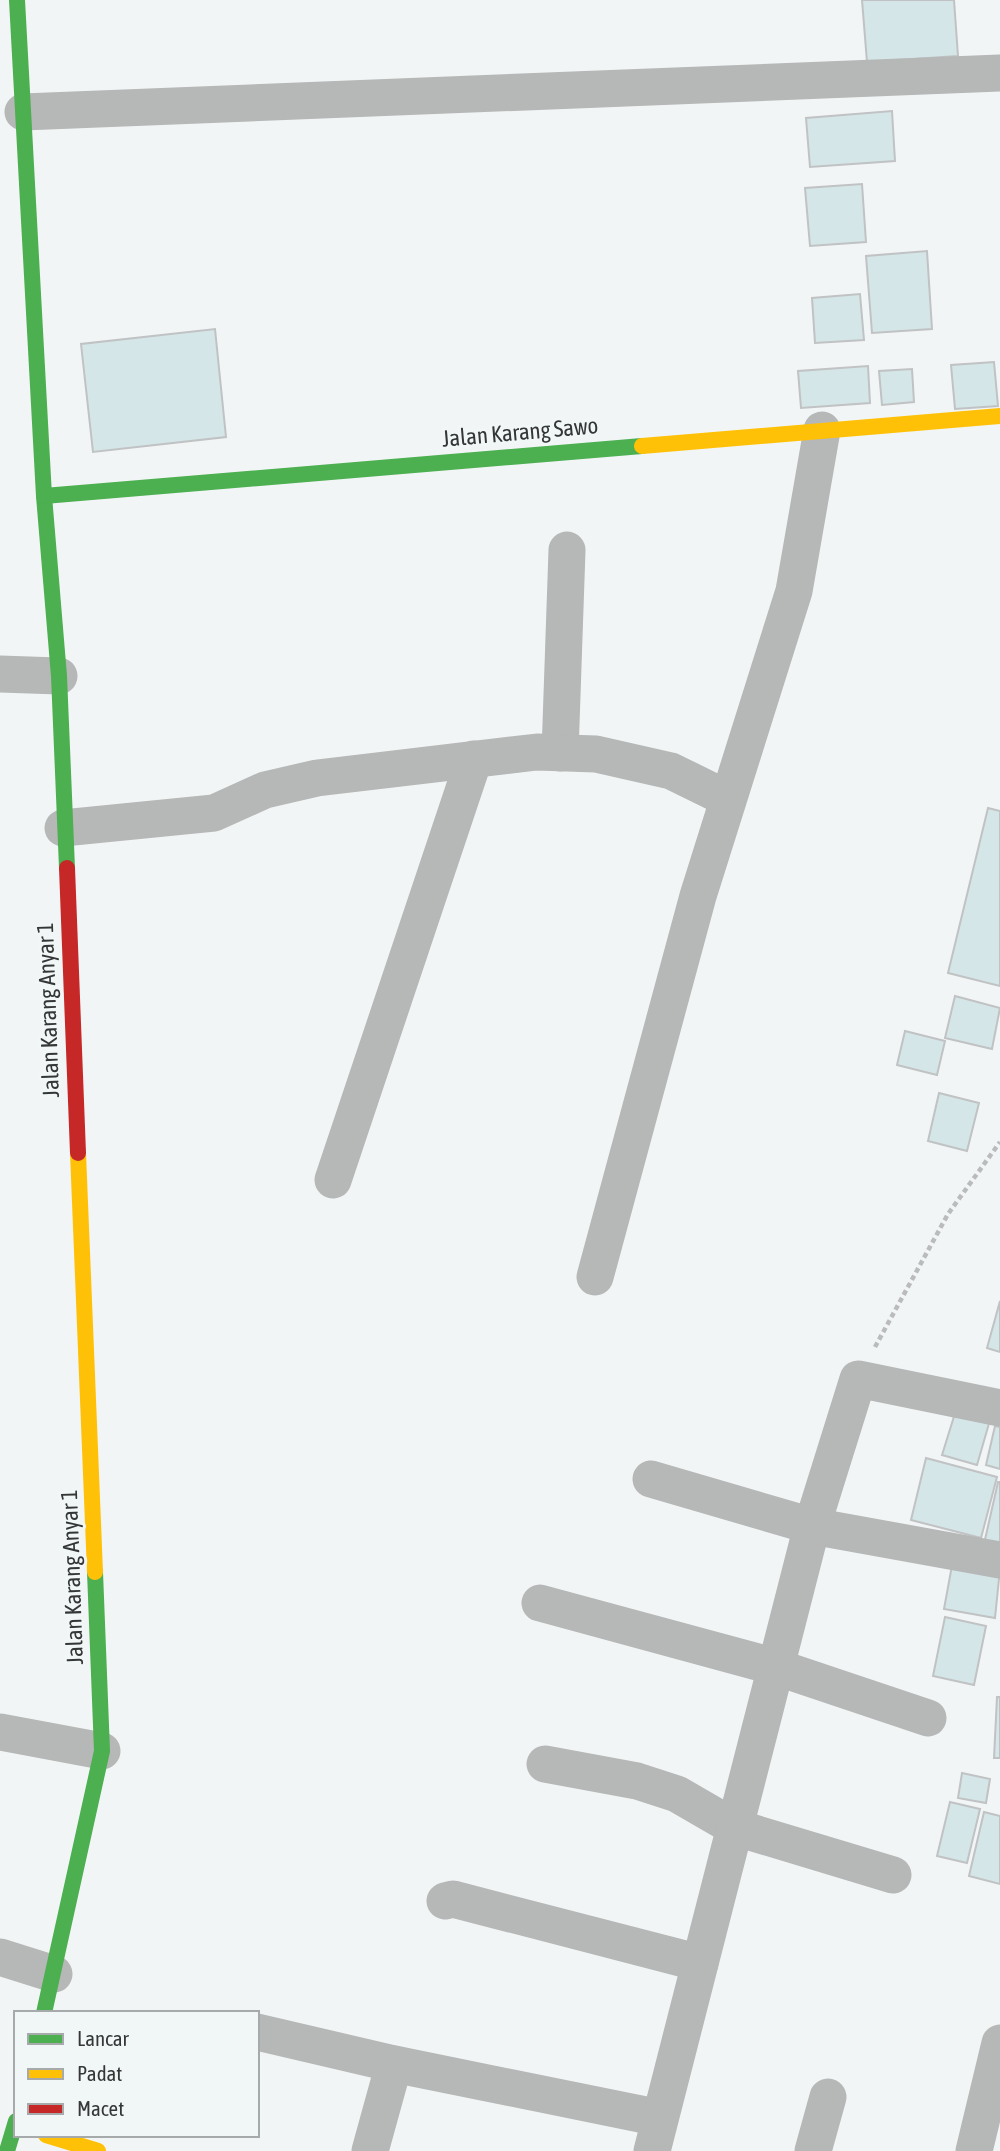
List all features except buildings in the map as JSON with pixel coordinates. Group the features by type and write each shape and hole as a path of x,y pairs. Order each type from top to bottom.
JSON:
{"main road":[{"name":"Jalan Karang Anyar 1","path":"16,0 15,100 59,676 102,1751 45,2011"},
{"name":"Jalan Karang Sawo","path":"44,496 1000,416"},
{"path":"7,2151 12,2124"},
{"path":"52,2137 98,2151"}],"street":[{"path":"15,100 1000,73"},
{"path":"595,1277 698,896 794,591 822,430"},
{"path":"560,753 567,550"},
{"path":"0,674 59,676"},
{"path":"63,828 214,813 265,790 317,778 474,759 560,753 596,754 671,771 728,799"},
{"path":"333,1180 474,759"},
{"path":"259,2032 394,2064 656,2134 812,1526 858,1379 1000,1408"},
{"path":"651,1479 812,1526 1000,1560"},
{"path":"540,1604 776,1667 928,1718"},
{"path":"0,1732 102,1751"},
{"path":"545,1764 637,1781 677,1794 734,1827 893,1875"},
{"path":"445,1901 453,1899 700,1963"},
{"path":"0,1957 54,1974"},
{"path":"370,2151 394,2064"},
{"path":"974,2151 997,2066"},
{"path":"813,2151 828,2097"}],"path":[{"path":"858,1379 948,1214 1000,1142"}],"traffic: fast":[{"path":"17,0 44,496 59,676 67,868"},
{"path":"44,496 642,446"},
{"path":"44,2011 102,1751 95,1572"},
{"path":"7,2151 14,2128"}],"traffic: slow":[{"path":"642,446 1000,416"},
{"path":"78,1153 95,1572"},
{"path":"52,2137 98,2151"}],"traffic: jam":[{"path":"67,868 78,1153"}]}
